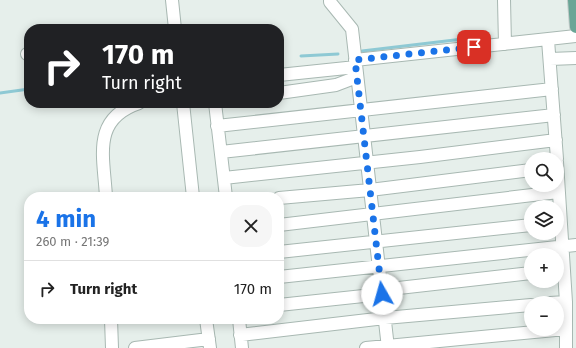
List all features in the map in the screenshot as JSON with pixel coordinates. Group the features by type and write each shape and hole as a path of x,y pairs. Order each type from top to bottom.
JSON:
{"main road":[{"path":"574,0 576,27"}],"lane":[{"path":"172,0 174,24"},
{"path":"330,0 330,2 352,29 388,347"},
{"path":"504,0 505,44"},
{"path":"284,75 356,68 505,44 576,36"},
{"path":"548,40 557,152"},
{"path":"550,59 576,58"},
{"path":"284,92 336,85 356,68"},
{"path":"217,126 552,89"},
{"path":"106,192 103,136 112,119 122,108"},
{"path":"184,108 192,192"},
{"path":"215,108 225,192"},
{"path":"221,152 554,115"},
{"path":"224,178 367,163 556,140"},
{"path":"284,198 370,190 524,171"},
{"path":"284,224 558,192 558,200"},
{"path":"284,251 524,226"},
{"path":"560,240 561,246"},
{"path":"284,276 576,245"},
{"path":"284,304 524,274"},
{"path":"563,288 566,302 566,348"},
{"path":"240,335 385,318 524,306"},
{"path":"110,324 112,348"},
{"path":"135,348 209,344 207,324"},
{"path":"239,324 242,348"},
{"path":"366,348 566,329"}],"waterway":[{"path":"362,51 463,39"},
{"path":"301,56 338,54"},
{"path":"0,93 24,90"}],"route":[{"path":"382,294 355,60 474,47"}]}
